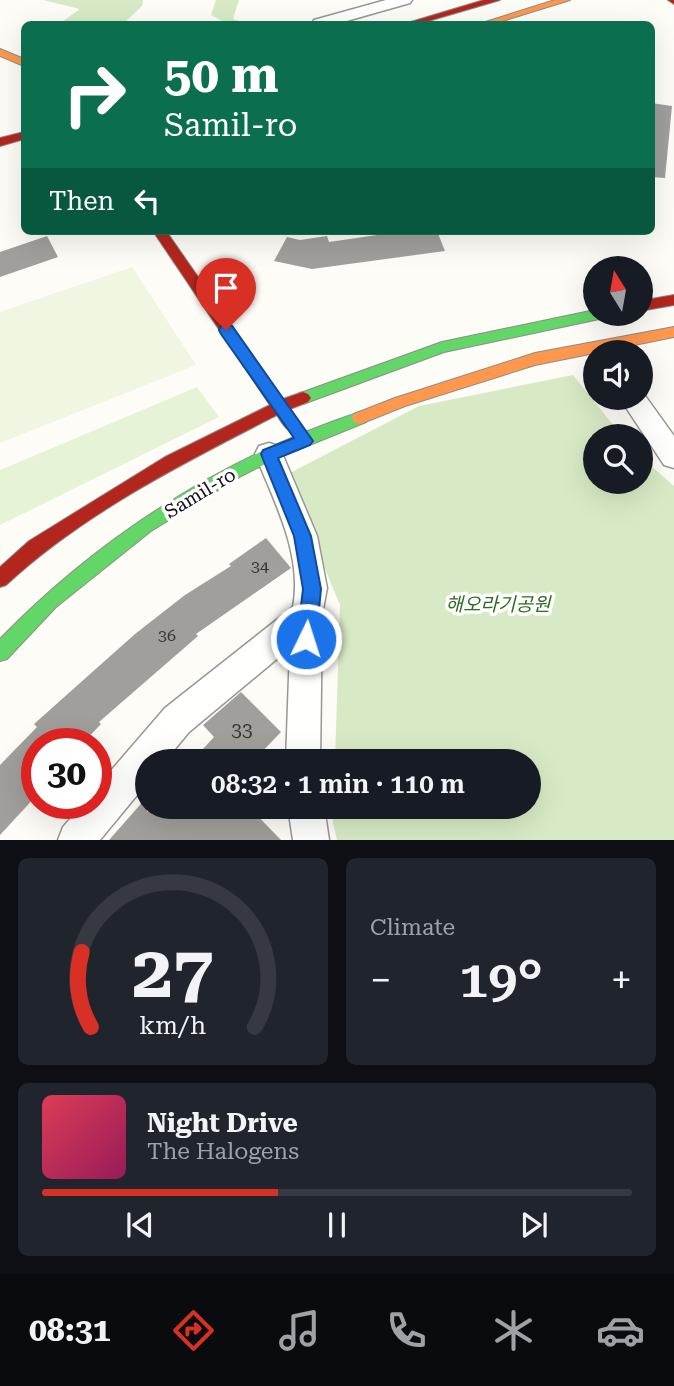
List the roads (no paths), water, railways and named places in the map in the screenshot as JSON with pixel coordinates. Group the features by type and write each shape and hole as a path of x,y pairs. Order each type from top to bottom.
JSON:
{"main road":[{"path":"420,21 495,0"},
{"path":"494,21 561,1"},
{"path":"0,52 21,62"},
{"path":"0,142 21,136"},
{"path":"162,235 304,441"},
{"path":"653,304 674,300"},
{"name":"Samil-ro","path":"0,579 35,547 171,462 279,407 442,347 583,317"},
{"name":"Samil-ro","path":"640,340 674,332"},
{"name":"Samil-ro","path":"0,652 48,601 145,526 237,470 269,454 400,402 535,359 583,352"}],"street":[{"path":"330,21 404,0"},
{"path":"641,410 674,457"},
{"path":"269,454 302,536 312,589 307,615 303,749"},
{"path":"76,840 177,720 307,615"},
{"path":"308,819 312,840"}],"park label":[{"name":"해오라기공원","path":"498,604"}]}
